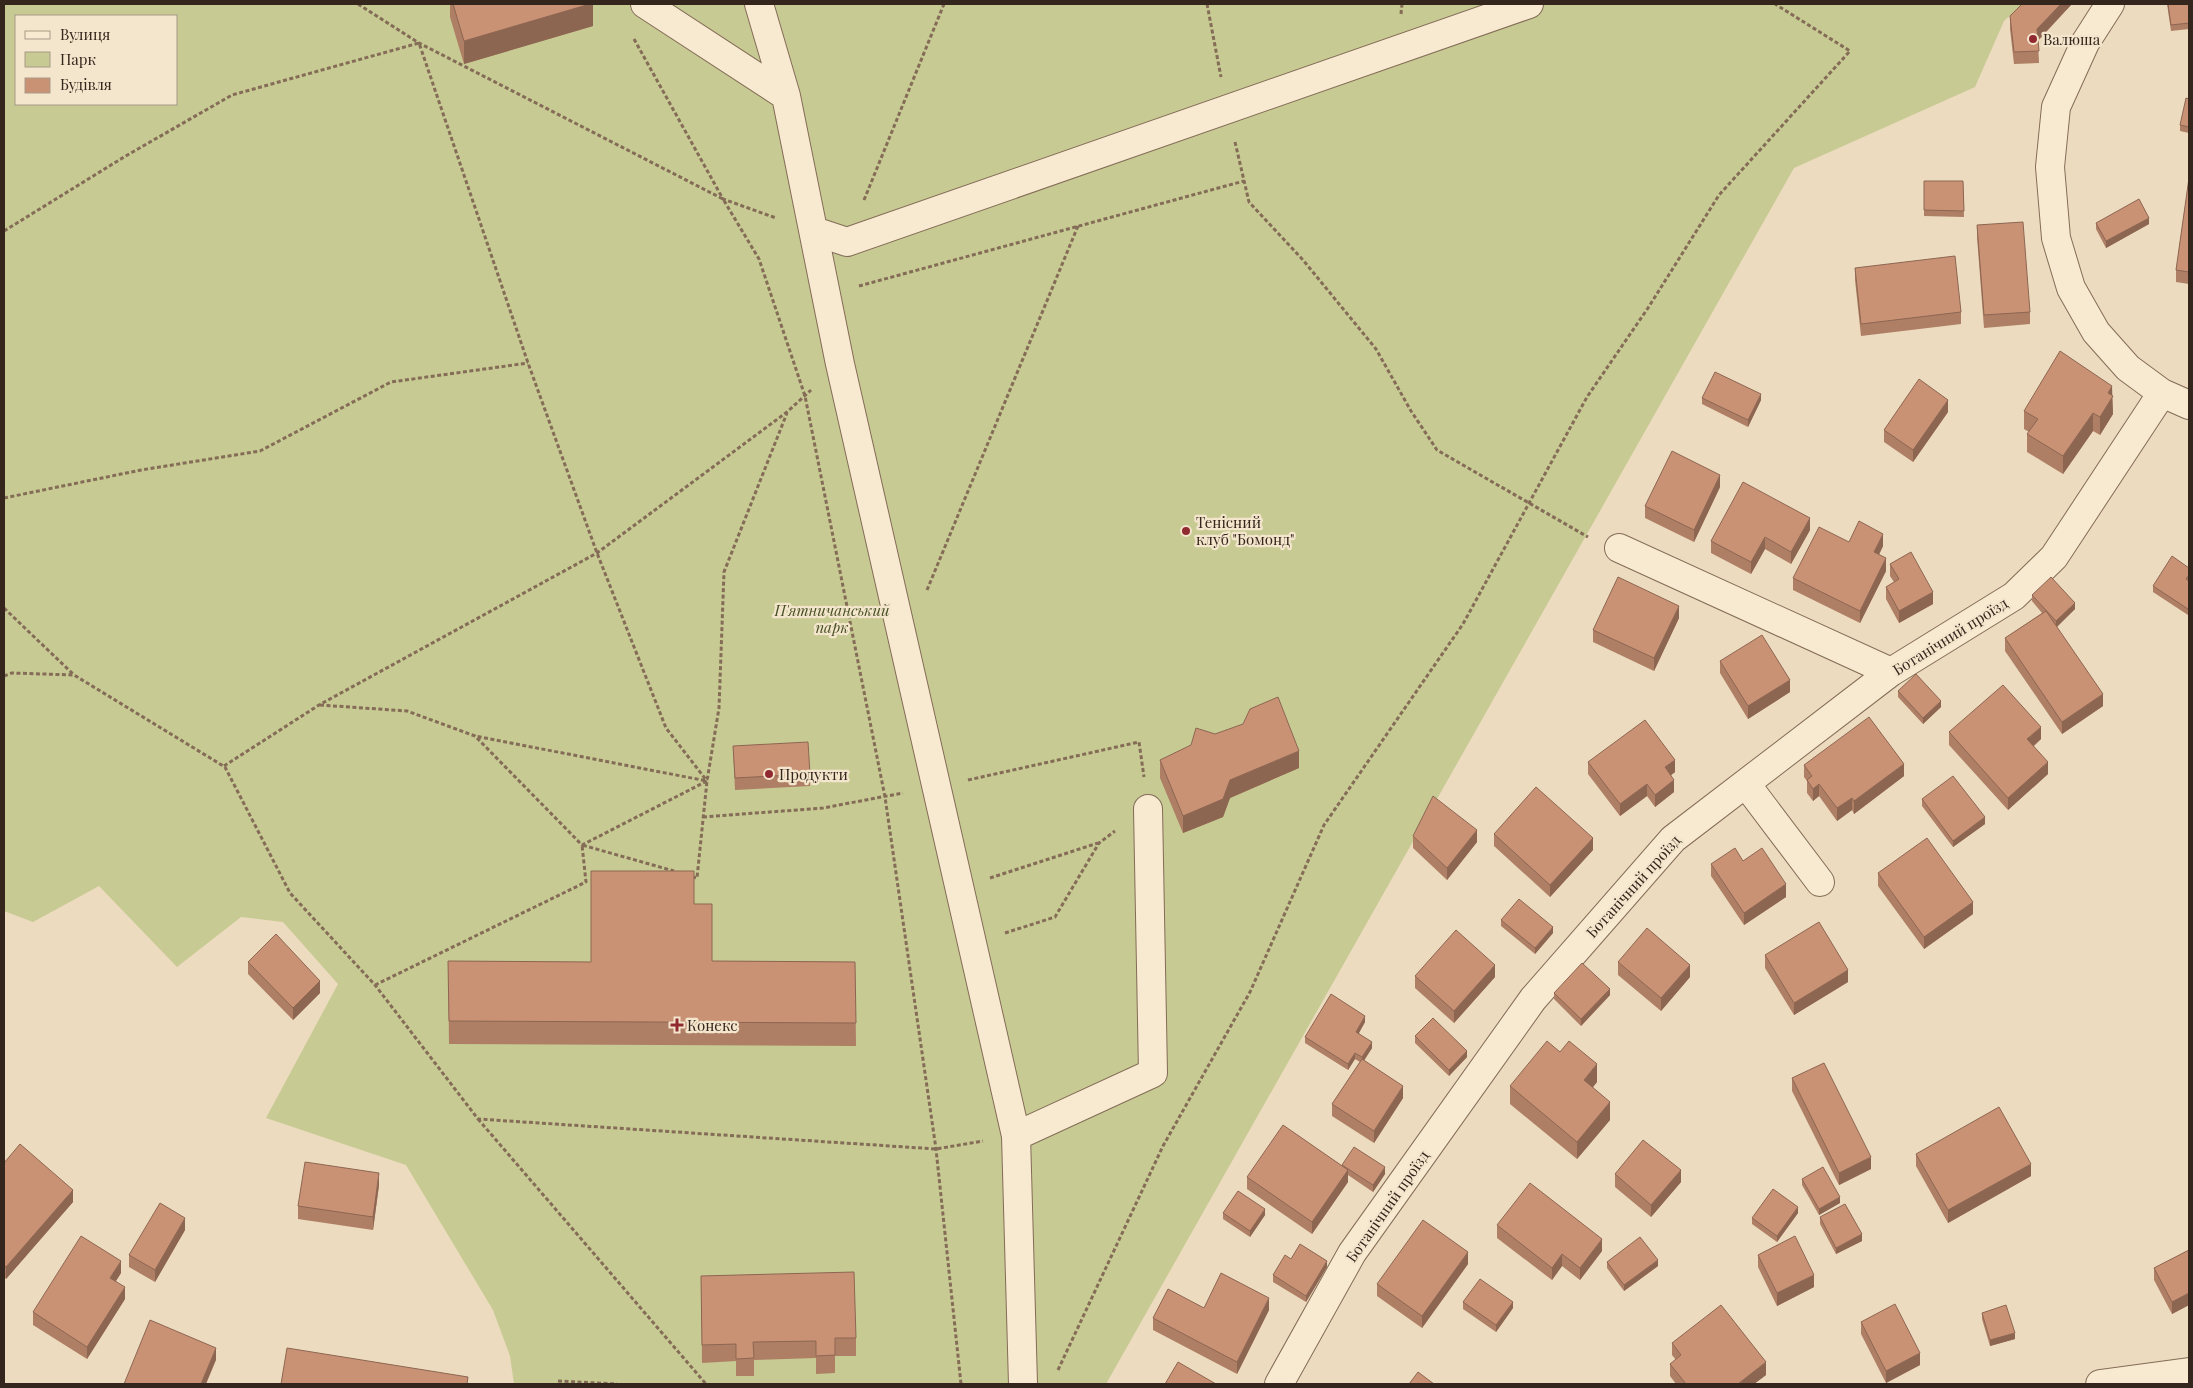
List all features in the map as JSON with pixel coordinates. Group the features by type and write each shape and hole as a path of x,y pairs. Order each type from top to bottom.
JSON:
{"street":[{"path":"645,4 786,96"},
{"path":"760,4 786,96 840,364 1016,1136 1022,1384"},
{"path":"814,231 847,242 1529,4"},
{"path":"2110,4 2085,43 2056,107 2050,167 2056,238 2071,288 2096,332 2128,368 2162,393 2189,405"},
{"name":"Ботанічний проїзд","path":"1279,1384 1352,1253 1533,999 1673,838 1891,672 2014,596 2054,557 2162,393"},
{"path":"1619,548 1891,672"},
{"path":"1746,784 1820,882"},
{"path":"1016,1136 1153,1074 1148,809"},
{"path":"2100,1384 2189,1372"}],"path":[{"path":"358,4 419,43 723,199 814,231"},
{"path":"847,242 944,4"},
{"path":"1055,1376 1163,1146 1250,992 1324,826 1463,624 1587,397 1648,308 1719,195 1850,51 1776,4"},
{"path":"634,38 723,199 759,259 805,396 885,796 936,1149 961,1384"},
{"path":"4,231 124,157 232,95 419,43"},
{"path":"419,43 528,364 597,553 666,728 707,781"},
{"path":"827,295 1244,181 1249,202 1303,260 1376,349 1411,411 1438,450 1582,535"},
{"path":"926,592 1078,226"},
{"path":"4,498 141,470 260,451 391,382 528,364"},
{"path":"225,767 319,705 597,553 787,412 840,364"},
{"path":"687,875 697,878 707,781 719,708 724,572 787,412"},
{"path":"4,608 74,675 225,767 290,893 375,985 478,1119 706,1384"},
{"path":"4,676 12,673 74,675"},
{"path":"319,705 407,711 475,736 707,781"},
{"path":"475,736 582,845 678,872"},
{"path":"703,817 823,808 935,787 1139,742 1148,809 1099,843 958,888"},
{"path":"582,845 707,781"},
{"path":"971,944 1055,917 1099,843"},
{"path":"375,985 586,882 582,845"},
{"path":"478,1119 936,1149 1016,1136"},
{"path":"558,1381 617,1384"}],"green space":[{"name":"П'ятничанський парк","path":"4,4 2023,4 2004,21 1975,87 1794,168 1106,1384 514,1384 510,1356 493,1310 406,1165 266,1118 338,984 283,922 241,917 177,967 99,886 33,922 4,911"}],"building":[{"path":"453,4 590,4 464,41"},
{"path":"2022,4 2061,4 2037,29 2039,51 2014,52 2010,16"},
{"path":"2168,4 2189,4 2189,23 2171,25"},
{"path":"2186,98 2189,99 2189,127 2180,125"},
{"path":"2189,178 2189,272 2176,270"},
{"path":"1924,181 1963,181 1964,211 1924,210"},
{"path":"2139,199 2149,218 2106,241 2096,223"},
{"path":"2023,222 2030,312 1984,315 1977,225"},
{"path":"1955,256 1961,312 1861,324 1855,268"},
{"path":"2060,351 2112,386 2108,393 2113,396 2100,417 2093,413 2063,456 2027,434 2038,419 2024,411"},
{"path":"1715,372 1761,394 1748,420 1702,398"},
{"path":"1919,379 1948,400 1913,450 1884,430"},
{"path":"1672,451 1720,475 1694,530 1645,506"},
{"path":"1743,482 1810,518 1791,552 1765,537 1751,562 1711,541"},
{"path":"1859,521 1883,534 1874,552 1886,558 1860,611 1793,578 1819,527 1849,542"},
{"path":"1911,552 1933,592 1899,611 1886,587 1899,579 1890,564"},
{"path":"2172,556 2189,568 2189,575 2186,579 2189,581 2188,609 2153,586"},
{"path":"1618,577 1679,606 1654,658 1593,630"},
{"path":"2051,577 2075,603 2056,621 2032,595"},
{"path":"2046,611 2103,694 2062,722 2005,638"},
{"path":"1762,635 1790,680 1748,706 1720,661"},
{"path":"1916,674 1941,701 1923,718 1898,691"},
{"path":"2003,685 2041,727 2027,739 2048,762 2008,798 1949,732"},
{"path":"1278,697 1299,751 1230,780 1223,799 1183,816 1160,760 1191,745 1196,728 1215,734 1243,724 1250,709"},
{"path":"1869,717 1904,764 1854,801 1852,798 1837,808 1819,784 1813,789 1807,780 1812,776 1804,765"},
{"path":"1645,720 1675,760 1665,767 1674,780 1655,795 1647,784 1620,804 1588,762"},
{"path":"808,742 810,774 735,778 733,746"},
{"path":"1953,776 1985,817 1953,841 1922,799"},
{"path":"1536,787 1593,838 1550,885 1494,834"},
{"path":"1433,796 1477,830 1447,868 1413,836"},
{"path":"1927,838 1973,902 1924,937 1878,873"},
{"path":"1735,848 1743,861 1762,848 1786,884 1744,913 1711,864"},
{"path":"591,871 694,871 694,904 712,904 712,961 855,962 856,1023 449,1021 448,961 591,962"},
{"path":"1519,899 1553,927 1535,948 1501,920"},
{"path":"1819,922 1848,970 1794,1003 1765,955"},
{"path":"1647,928 1690,965 1661,998 1618,962"},
{"path":"1456,930 1495,965 1454,1011 1415,976"},
{"path":"276,934 320,981 293,1008 248,962"},
{"path":"1582,963 1610,989 1581,1019 1554,993"},
{"path":"1331,994 1365,1016 1356,1032 1372,1042 1362,1057 1355,1053 1348,1064 1305,1037"},
{"path":"1433,1018 1467,1051 1449,1070 1415,1036"},
{"path":"1547,1041 1560,1052 1569,1041 1597,1064 1584,1080 1610,1102 1577,1142 1510,1086"},
{"path":"1362,1059 1403,1086 1374,1131 1332,1104"},
{"path":"1824,1063 1871,1157 1839,1173 1792,1078"},
{"path":"1999,1107 2031,1164 1948,1210 1916,1154"},
{"path":"1283,1125 1348,1170 1312,1222 1247,1177"},
{"path":"1643,1140 1681,1170 1651,1205 1615,1174"},
{"path":"20,1144 73,1190 6,1267 4,1265 4,1163"},
{"path":"1354,1147 1385,1167 1373,1185 1342,1165"},
{"path":"305,1162 379,1173 373,1217 298,1206"},
{"path":"1823,1167 1840,1197 1819,1209 1802,1179"},
{"path":"1530,1183 1602,1239 1580,1268 1562,1254 1552,1268 1497,1225"},
{"path":"1773,1189 1798,1207 1777,1236 1752,1218"},
{"path":"1238,1191 1265,1209 1250,1231 1223,1213"},
{"path":"160,1203 185,1218 155,1270 129,1255"},
{"path":"1845,1204 1862,1234 1836,1248 1820,1217"},
{"path":"1423,1220 1468,1252 1422,1316 1377,1284"},
{"path":"81,1236 121,1261 110,1278 125,1287 87,1347 33,1312"},
{"path":"1795,1236 1814,1275 1777,1293 1758,1255"},
{"path":"1640,1237 1658,1260 1624,1285 1607,1262"},
{"path":"1300,1244 1327,1261 1306,1296 1273,1275 1285,1255 1291,1259"},
{"path":"2189,1250 2189,1293 2172,1302 2154,1268"},
{"path":"854,1272 856,1338 835,1338 835,1355 816,1356 816,1341 753,1342 754,1358 736,1359 736,1344 702,1345 701,1276"},
{"path":"1221,1273 1269,1298 1237,1362 1153,1318 1168,1289 1204,1308"},
{"path":"1480,1279 1513,1302 1496,1325 1463,1302"},
{"path":"1895,1304 1920,1353 1886,1371 1861,1322"},
{"path":"1721,1305 1766,1362 1738,1384 1686,1384 1670,1364 1681,1355 1672,1343"},
{"path":"2006,1305 2015,1333 1990,1340 1982,1313"},
{"path":"150,1320 216,1348 201,1384 124,1384"},
{"path":"287,1348 468,1377 467,1384 281,1384"},
{"path":"1178,1362 1216,1384 1165,1384"},
{"path":"1418,1372 1434,1384 1409,1384"}],"place":[{"name":"Валюша","path":"2033,39"},
{"name":"Тенісний клуб \"Бомонд\"","path":"1186,531"},
{"name":"Продукти","path":"769,774"},
{"name":"Конекс","path":"677,1025"}]}
